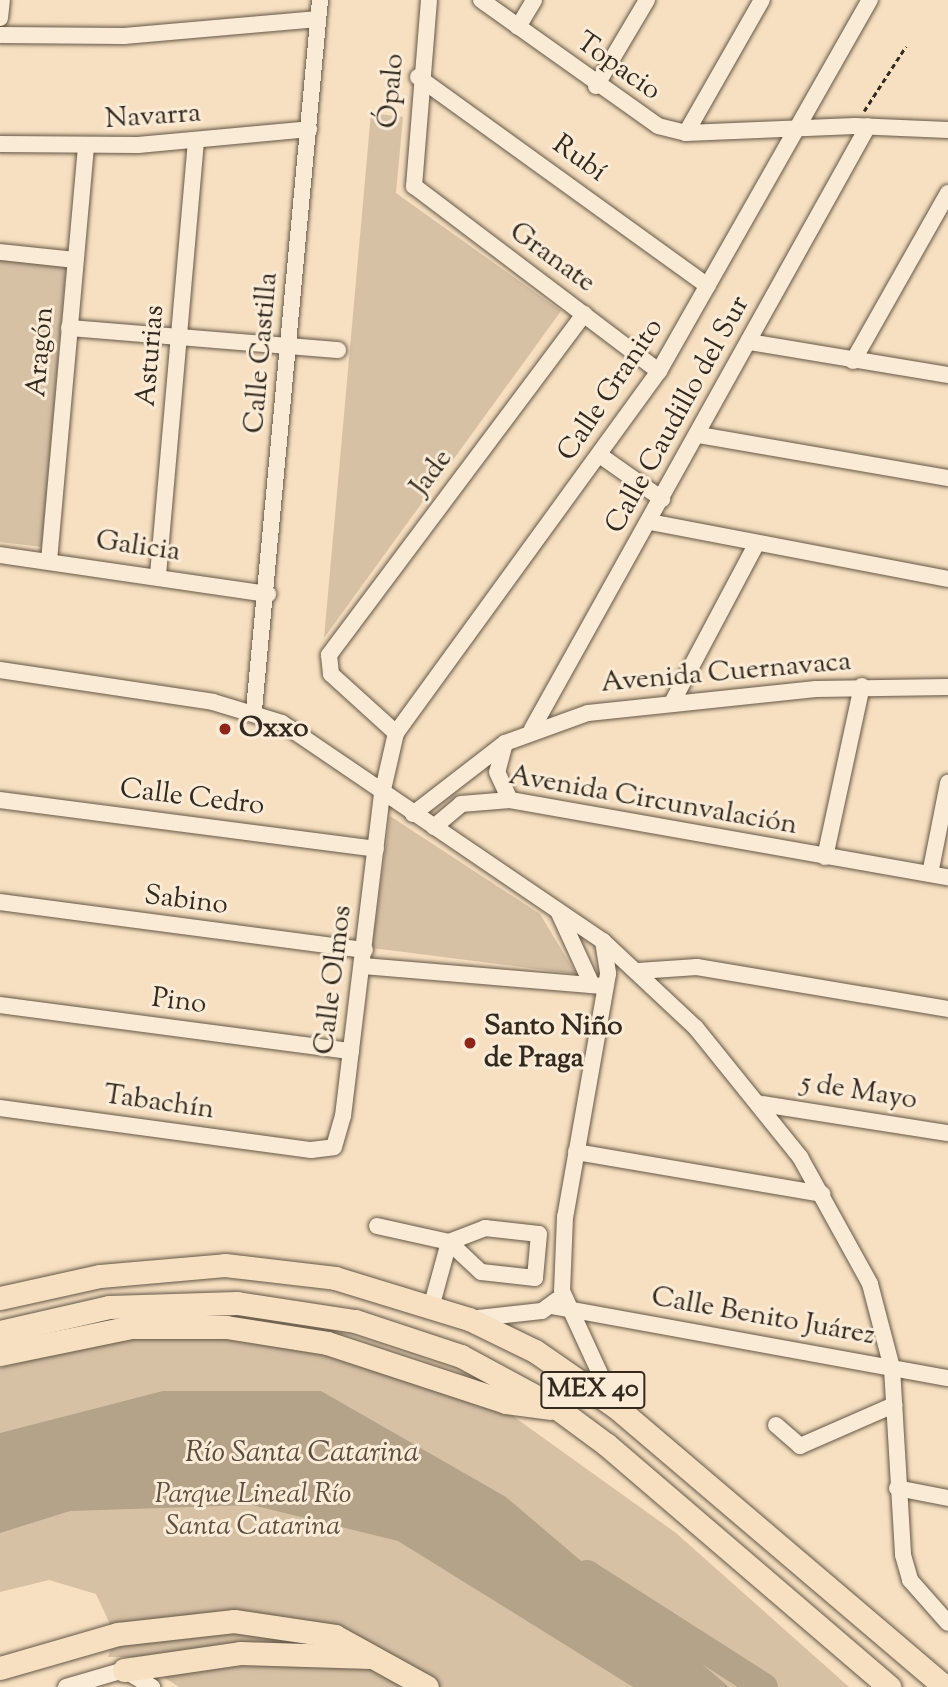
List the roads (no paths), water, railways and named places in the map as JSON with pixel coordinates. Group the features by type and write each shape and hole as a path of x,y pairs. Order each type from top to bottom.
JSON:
{"highway":[{"name":"MEX 40","path":"0,1298 100,1276 225,1265 335,1278 432,1304 469,1319 534,1351 616,1407 944,1687"},
{"name":"MEX 40","path":"0,1332 109,1307 237,1303 297,1310 425,1342 557,1408 889,1687"},
{"path":"0,1354 110,1330 197,1325 299,1338 418,1368 506,1402 557,1408"},
{"path":"0,1668 118,1634 205,1621 288,1626 335,1636 427,1687"},
{"path":"124,1670 240,1653 375,1657"}],"street":[{"path":"0,18 2,0"},
{"name":"Calle Castilla","path":"254,710 268,594 320,0"},
{"name":"Ópalo","path":"414,186 418,77 429,0"},
{"name":"Topacio","path":"481,0 635,114 686,133 862,126 948,130"},
{"path":"518,27 534,0"},
{"path":"596,86 648,0"},
{"path":"686,133 762,0"},
{"name":"Calle Granito","path":"382,794 396,733 601,456 659,371 870,0"},
{"path":"0,35 124,36 318,19"},
{"name":"Rubí","path":"418,77 708,286"},
{"name":"Calle Caudillo del Sur","path":"532,729 699,435 862,126"},
{"name":"Navarra","path":"0,144 86,148 196,141 309,129"},
{"name":"Asturias","path":"158,575 196,141"},
{"name":"Aragón","path":"49,562 86,148"},
{"name":"Granate","path":"414,186 659,371"},
{"path":"853,361 948,193"},
{"path":"0,252 75,260"},
{"name":"Jade","path":"396,733 327,665 584,314"},
{"path":"69,328 289,343 338,350"},
{"path":"749,342 948,375"},
{"path":"699,435 948,478"},
{"path":"601,456 662,499"},
{"path":"650,522 756,545 948,579"},
{"path":"674,699 756,545"},
{"name":"Galicia","path":"0,555 158,575 268,594"},
{"path":"0,670 254,710 557,909 603,941 638,971 762,1104 822,1194 878,1303 892,1368 897,1488 910,1580 946,1620"},
{"path":"825,857 862,685"},
{"name":"Avenida Cuernavaca","path":"413,814 505,743 532,729 674,699 862,685 948,687"},
{"path":"505,743 496,772 510,800"},
{"path":"930,874 948,783"},
{"name":"Calle Olmos","path":"310,1150 334,1147 339,1136 364,958 382,794"},
{"name":"Calle Cedro","path":"0,800 376,849"},
{"name":"Avenida Circunvalación","path":"434,827 461,804 510,800 948,877"},
{"name":"Sabino","path":"0,902 364,958 597,986"},
{"path":"557,909 597,986"},
{"path":"603,941 609,965 597,986 562,1291 568,1309 616,1407"},
{"path":"638,971 696,967 948,1009"},
{"name":"Pino","path":"0,1005 351,1051"},
{"name":"5 de Mayo","path":"762,1104 948,1133"},
{"name":"Tabachín","path":"0,1108 310,1150"},
{"path":"576,1153 822,1194"},
{"path":"377,1226 449,1242 481,1272 527,1280 540,1271 540,1239 533,1230 485,1228 449,1242"},
{"path":"432,1304 449,1242"},
{"path":"551,1306 562,1291"},
{"name":"Calle Benito Juárez","path":"469,1319 551,1306 948,1378"},
{"path":"776,1425 800,1446 894,1405"},
{"path":"897,1488 948,1498"},
{"path":"66,1687 92,1683 124,1670 152,1687"}],"water":[{"name":"Río Santa Catarina","path":"163,1391 321,1391 506,1497 729,1687 633,1687 398,1541 252,1505 70,1511 0,1533 0,1433"}],"waterway":[{"name":"Río Santa Catarina","path":"587,1574 764,1687"}],"place":[{"name":"Oxxo","path":"225,729"},
{"name":"Santo Niño de Praga","path":"470,1043"}],"park label":[{"name":"Parque Lineal Río Santa Catarina","path":"253,1511"}]}
